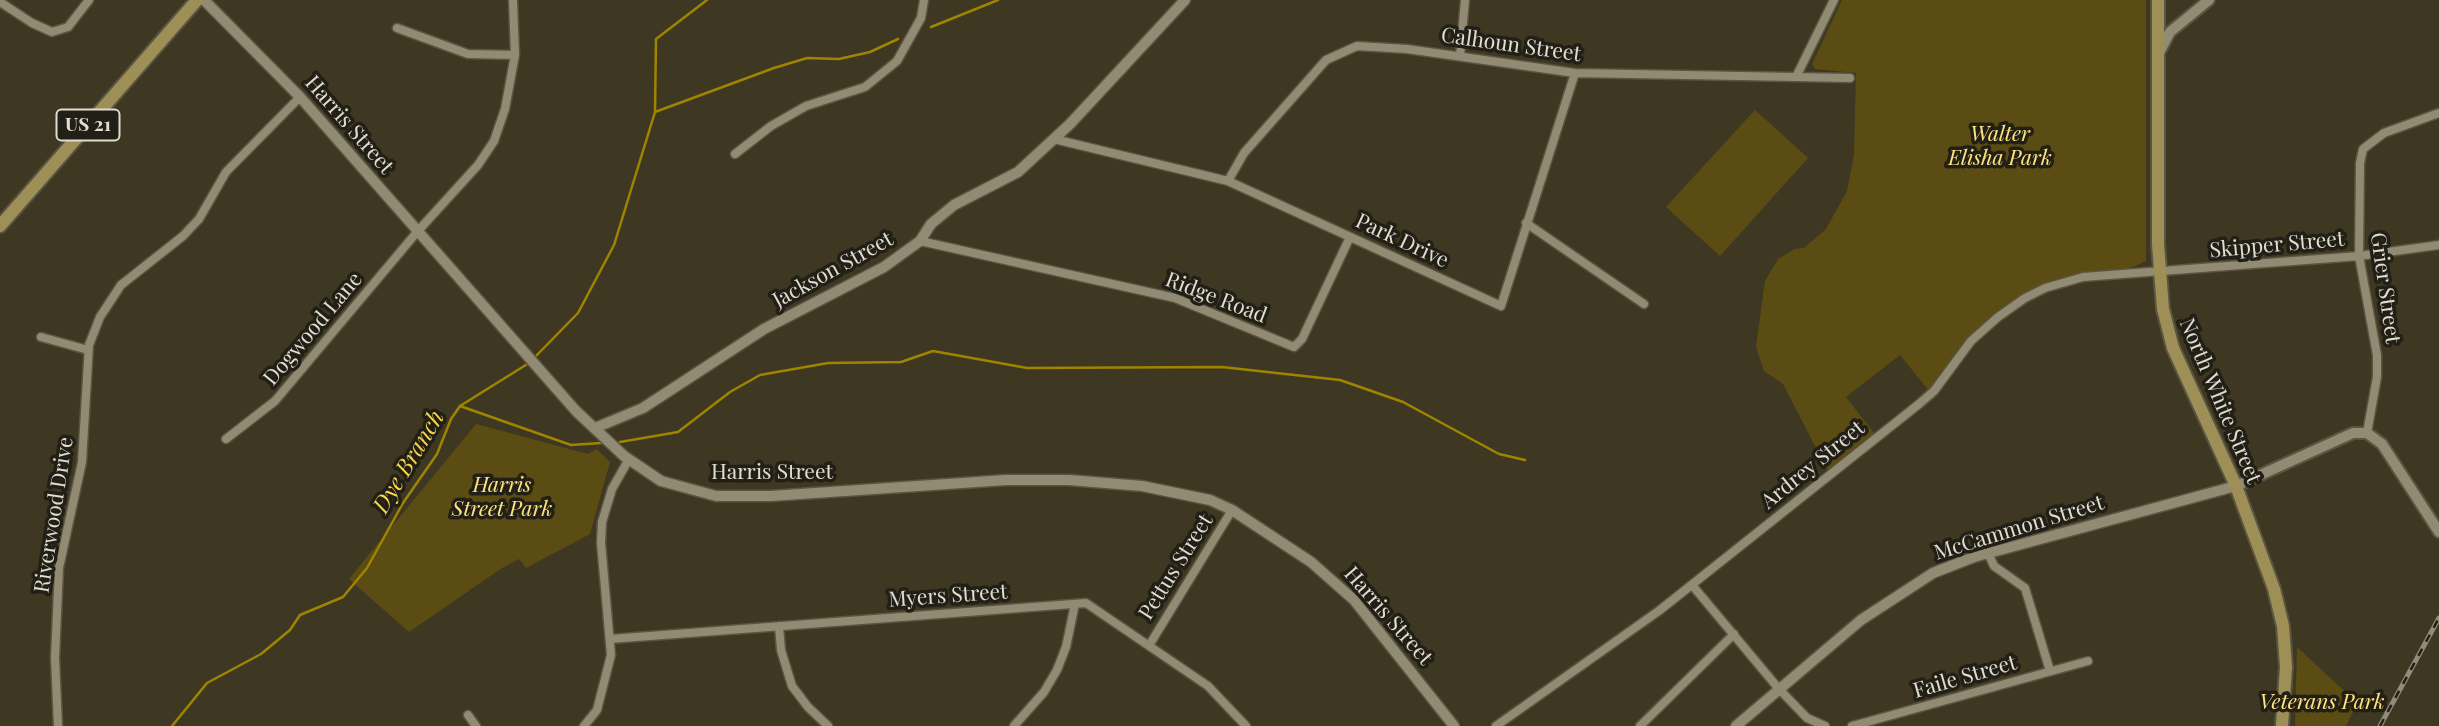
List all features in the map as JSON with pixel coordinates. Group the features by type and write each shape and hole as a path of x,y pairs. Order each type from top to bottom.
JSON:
{"main road":[{"name":"US 21","path":"0,226 197,0"},
{"name":"North White Street","path":"2158,0 2159,272 2165,323 2236,486 2274,589 2283,626 2286,667 2282,726"},
{"path":"2158,55 2170,32 2209,0"},
{"path":"2236,486 2353,433 2367,433 2382,444 2439,532"}],"street":[{"path":"0,2 32,23 52,32 68,27 89,0"},
{"name":"Harris Street","path":"204,0 300,97 536,366 595,428 629,459 661,481 716,496 771,496 1006,480 1069,480 1177,491 1232,510 1311,562 1354,600 1454,726"},
{"name":"Dogwood Lane","path":"226,439 275,401 417,232 478,166 494,141 505,109 515,55 513,0"},
{"path":"735,154 771,126 806,106 865,86 897,61 921,18 924,0"},
{"name":"Jackson Street","path":"595,428 643,408 732,348 884,267 920,241 931,224 954,205 1018,172 1054,139 1185,0"},
{"path":"1460,56 1465,0"},
{"path":"1797,77 1834,0"},
{"path":"397,28 468,54 515,55"},
{"name":"Calhoun Street","path":"1228,181 1244,153 1326,60 1357,46 1377,45 1575,73 1850,78"},
{"name":"Park Drive","path":"1054,139 1228,181 1501,306 1575,73"},
{"name":"Riverwood Drive","path":"58,726 55,658 60,568 82,462 88,350 100,317 121,285 183,236 199,219 226,172 300,97"},
{"name":"Grier Street","path":"2367,433 2377,377 2377,355 2359,256 2363,149 2384,133 2439,113"},
{"path":"1526,223 1644,304"},
{"name":"Ridge Road","path":"920,241 1175,298 1294,347 1302,339 1350,237"},
{"name":"Skipper Street","path":"2159,272 2359,256 2439,245"},
{"name":"Ardrey Street","path":"1496,726 1692,585 1919,404 1945,377 1971,341 2013,305 2045,288 2083,277 2159,272"},
{"path":"41,337 88,350"},
{"path":"584,726 597,710 605,688 611,655 601,543 602,522 612,489 629,459"},
{"name":"McCammon Street","path":"1736,726 1892,597 1933,573 1988,553 2236,486"},
{"name":"Pettus Street","path":"1150,644 1232,510"},
{"path":"1988,553 1994,566 2025,588 2050,671"},
{"path":"1692,585 1779,689 1807,718 1825,726"},
{"name":"Myers Street","path":"610,639 1086,603 1150,644 1208,686 1246,726"},
{"path":"1014,726 1044,692 1057,670 1066,648 1075,604"},
{"path":"779,626 781,650 792,686 828,726"},
{"path":"1640,726 1734,634"},
{"name":"Faile Street","path":"1853,726 2088,661"},
{"path":"468,715 476,726"}],"green space":[{"name":"Walter Elisha Park","path":"1842,0 2146,0 2146,261 2122,272 2061,281 1981,329 1930,392 1900,355 1846,397 1874,433 1828,471 1783,384 1764,371 1756,347 1765,281 1778,259 1795,249 1804,248 1826,229 1847,191 1854,155 1856,73 1815,69 1812,64"},
{"path":"1755,110 1808,158 1720,256 1666,207"},
{"name":"Harris Street Park","path":"476,424 588,454 597,449 610,462 590,534 526,568 519,559 502,568 409,632 349,579"},
{"name":"Veterans Park","path":"2297,647 2357,703 2346,726 2295,726"}],"waterway":[{"name":"Dye Branch","path":"534,358 578,313 614,245 655,112 656,39 707,0"},
{"path":"931,27 998,0"},
{"path":"655,112 807,58 839,59 870,52 898,39"},
{"path":"620,442 678,432 730,392 760,375 828,363 901,362 933,351 1027,368 1222,367 1340,380 1403,402 1499,454 1525,460"},
{"name":"Dye Branch","path":"172,726 207,683 261,654 290,630 300,615 343,597 367,568 403,503 437,454 451,419 460,406 529,363"},
{"path":"460,406 571,445 601,443"}],"railway":[{"path":"2380,726 2439,618"}]}
